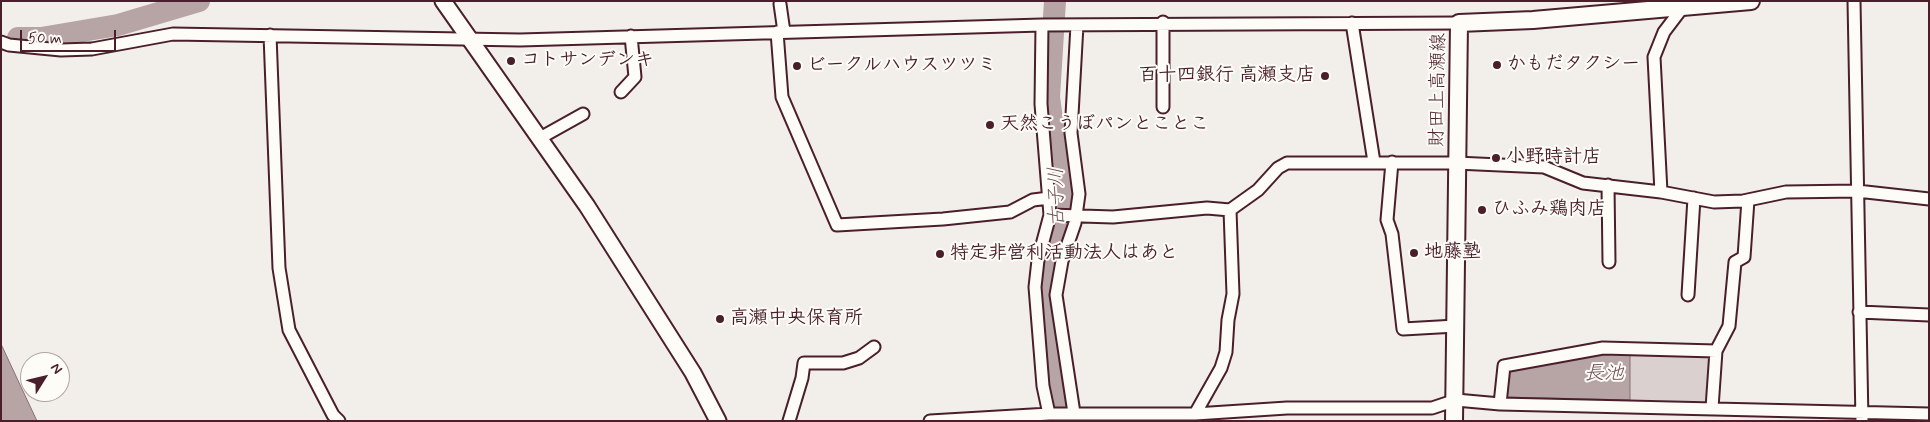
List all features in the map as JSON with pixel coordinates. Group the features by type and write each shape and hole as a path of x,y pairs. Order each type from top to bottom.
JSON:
{"main road":[{"name":"財田上高瀬線","path":"1454,421 1456,400 1459,23 1533,20 1751,1"}],"street":[{"path":"443,1 587,206 674,343 718,421"},
{"path":"1854,1 1862,417"},
{"path":"780,4 782,97 837,225 943,219 1010,212 1033,200 1049,198"},
{"path":"1661,192 1654,57 1664,32 1683,7"},
{"path":"1,42 9,45 61,50 92,49 173,34 520,40 1042,24 1078,25 1163,22 1459,23"},
{"path":"1163,22 1163,106"},
{"path":"1352,23 1374,162"},
{"path":"1042,24 1041,104 1049,198 1054,215 1038,260 1035,287 1043,386 1049,414"},
{"path":"1074,413 1056,296 1062,261 1076,216 1079,194 1071,133 1078,25"},
{"path":"270,35 280,268 289,330 333,415 339,421"},
{"path":"621,92 635,77 631,36"},
{"path":"540,138 584,114"},
{"path":"1392,162 1387,220 1392,234 1403,329 1456,326"},
{"path":"1054,215 1113,217 1207,208 1230,210 1258,190 1278,168 1287,163 1458,163 1544,167 1583,183 1661,192 1714,202 1748,200 1786,192 1857,191 1929,199"},
{"path":"1608,186 1609,262"},
{"path":"1688,295 1694,198"},
{"path":"1712,408 1716,351 1729,326 1734,262 1744,257 1748,200"},
{"path":"1195,414 1221,368 1226,352 1228,320 1234,294 1230,210"},
{"path":"1859,312 1929,315"},
{"path":"789,421 802,378 804,363 843,363 859,358 874,347"},
{"path":"1500,404 1504,366 1603,348 1716,351"},
{"path":"930,421 1074,413 1195,414 1287,408 1432,408 1456,400 1500,404 1712,408 1745,415 1862,417 1929,414"}],"shaded area":[{"path":"1630,352 1709,354 1707,402 1630,400"}],"water":[{"path":"1,344 20,385 20,402 28,402 37,421 1,421"},
{"name":"長池","path":"1603,351 1630,352 1630,400 1505,397 1507,367"}],"waterway":[{"path":"18,38 41,38 118,25 199,1"},
{"name":"古子川","path":"1055,1 1049,97 1062,193 1060,230 1047,278 1046,317 1060,421"}],"place":[{"name":"コトサンデンキ","path":"511,61"},
{"name":"かもだタクシー","path":"1497,65"},
{"name":"ビークルハウスツツミ","path":"797,66"},
{"name":"百十四銀行 高瀬支店","path":"1325,76"},
{"name":"天然こうぼパンとことこ","path":"990,125"},
{"name":"小野時計店","path":"1496,158"},
{"name":"ひふみ鶏肉店","path":"1482,210"},
{"name":"地藤塾","path":"1414,253"},
{"name":"特定非営利活動法人はあと","path":"940,254"},
{"name":"高瀬中央保育所","path":"720,319"}]}
